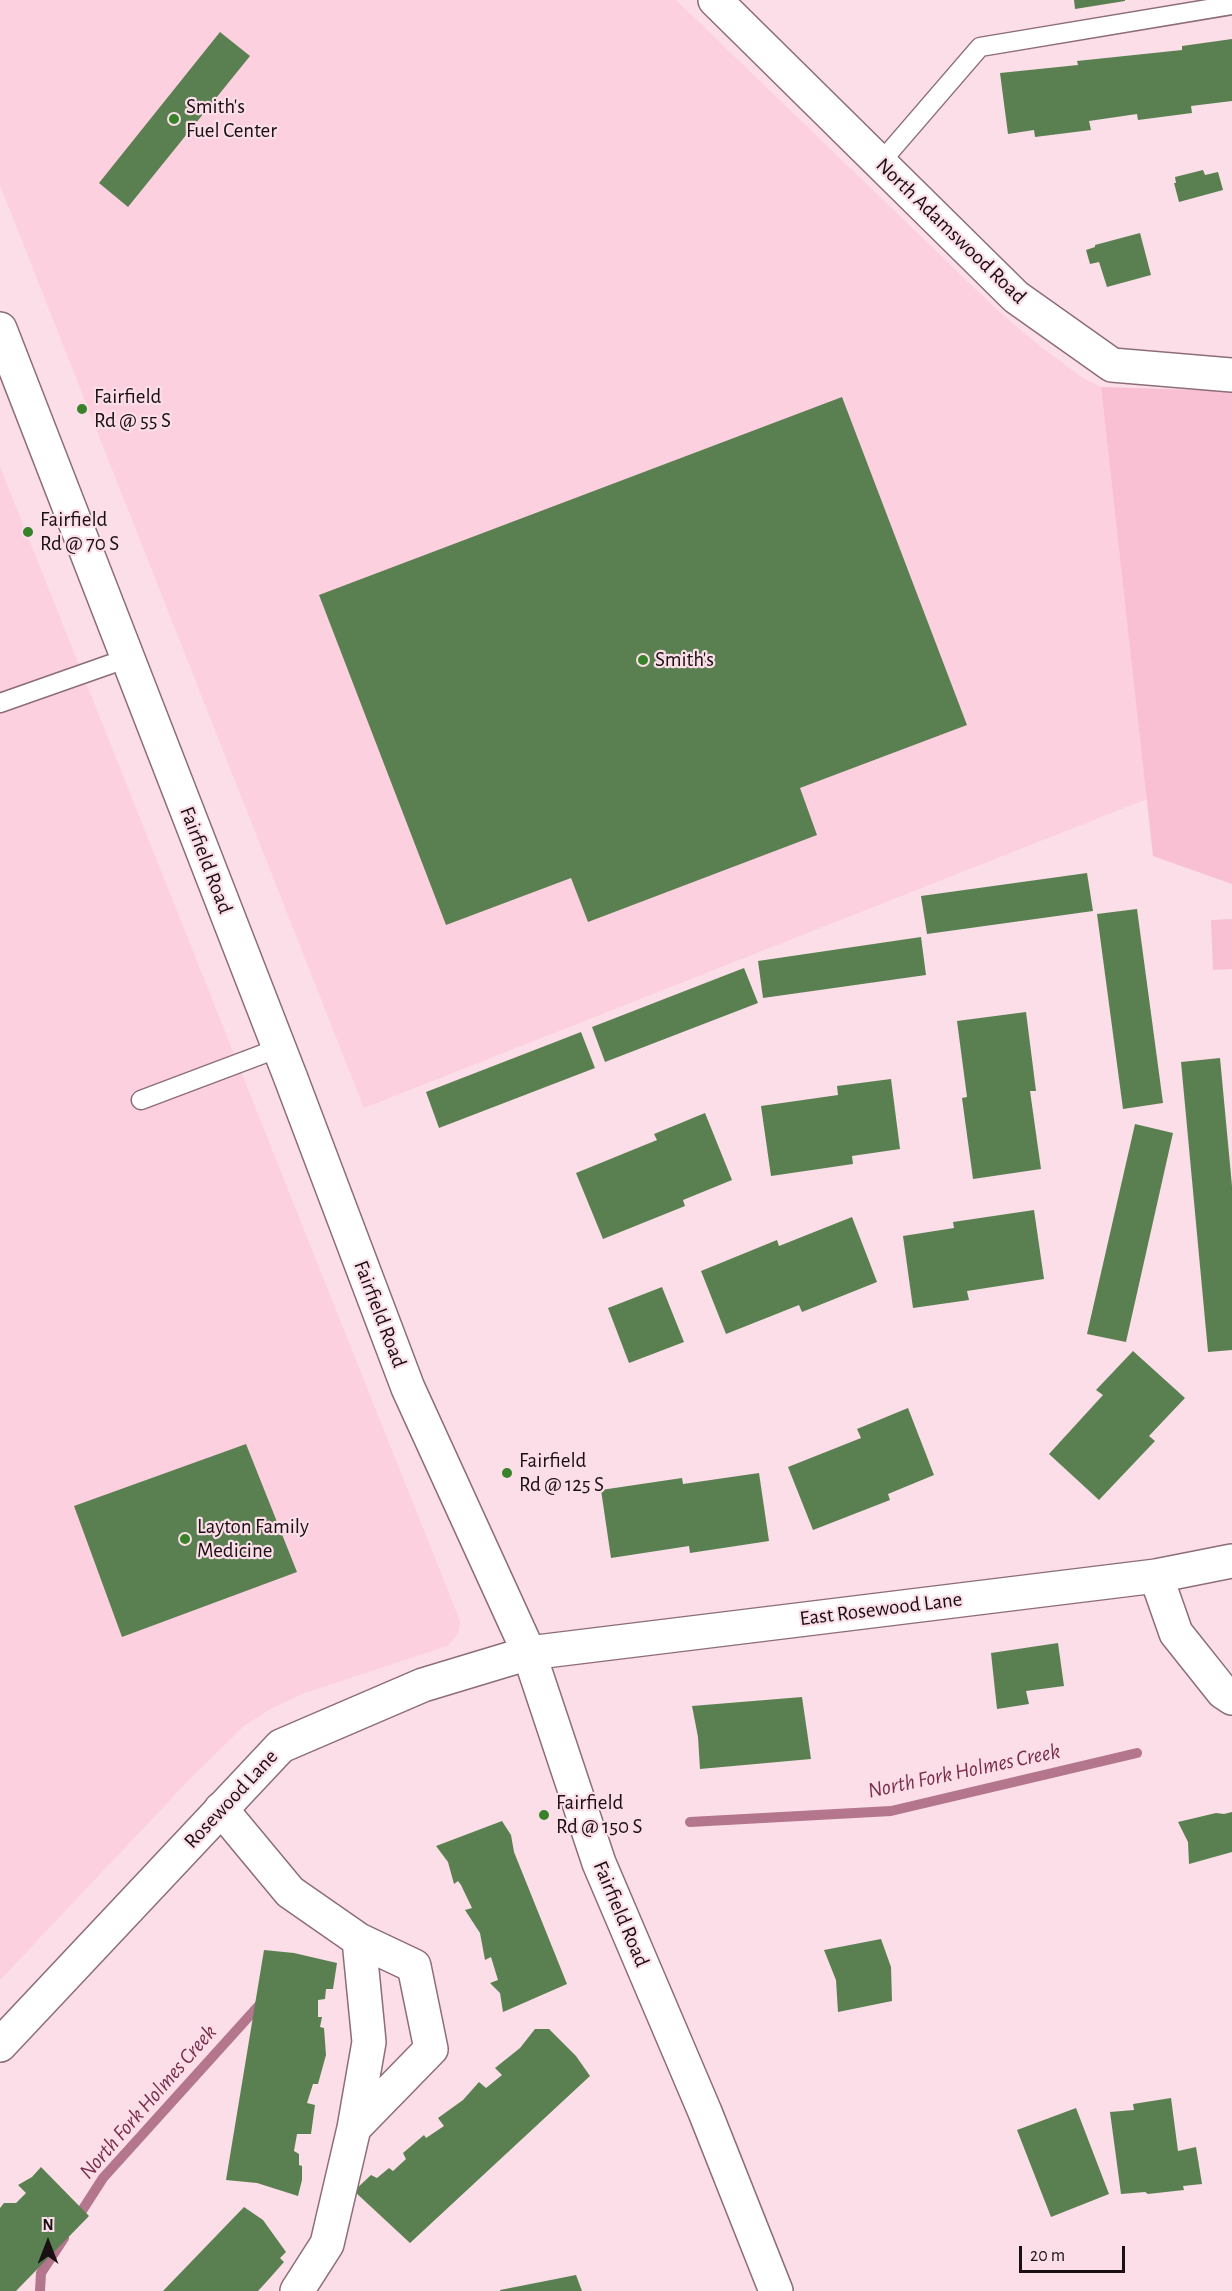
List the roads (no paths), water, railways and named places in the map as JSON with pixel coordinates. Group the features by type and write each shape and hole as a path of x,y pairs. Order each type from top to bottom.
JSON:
{"street":[{"name":"North Adamswood Road","path":"727,3 880,163 1016,297 1112,365 1232,375"},
{"name":"Fairfield Road","path":"0,329 279,1048 408,1388 529,1653 599,1863 705,2112 776,2291"},
{"name":"East Rosewood Lane","path":"529,1653 1156,1576 1232,1561"},
{"path":"1156,1576 1176,1633 1223,1692 1232,1698"},
{"name":"Rosewood Lane","path":"0,2045 281,1746 423,1685 529,1653"},
{"path":"221,1809 290,1892 359,1940 414,1966 430,2049 354,2128"},
{"path":"297,2291 327,2244 354,2128 369,2042 359,1940"}],"lane":[{"path":"880,163 980,47 1232,5"},
{"path":"0,703 128,658"},
{"path":"141,1100 279,1048"}],"waterway":[{"name":"North Fork Holmes Creek","path":"690,1822 891,1811 1137,1753"},
{"name":"North Fork Holmes Creek","path":"76,2220 103,2178 262,2002"},
{"name":"North Fork Holmes Creek","path":"40,2291 41,2273 64,2238"}],"place":[{"name":"Smith's Fuel Center","path":"174,119"},
{"name":"Fairfield Rd @ 55 S","path":"82,409"},
{"name":"Fairfield Rd @ 70 S","path":"28,532"},
{"name":"Smith's","path":"643,660"},
{"name":"Fairfield Rd @ 125 S","path":"507,1473"},
{"name":"Layton Family Medicine","path":"185,1539"},
{"name":"Fairfield Rd @ 150 S","path":"544,1815"}]}
